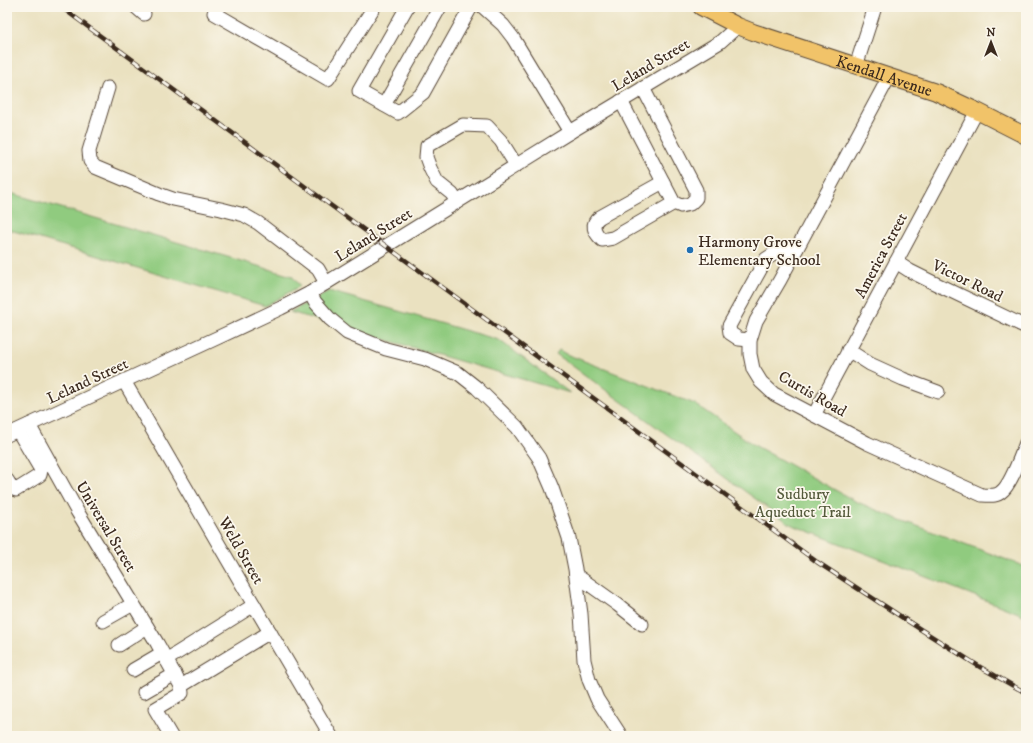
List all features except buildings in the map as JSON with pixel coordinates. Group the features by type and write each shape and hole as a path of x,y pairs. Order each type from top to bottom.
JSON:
{"main road":[{"name":"Kendall Avenue","path":"701,7 753,32 936,92 1026,136"}],"street":[{"path":"217,7 214,13 328,79 374,7"},
{"path":"407,7 359,91 398,113 423,94 471,7"},
{"path":"384,105 440,7"},
{"path":"483,7 503,25 513,38 570,132"},
{"path":"856,66 875,7"},
{"name":"Leland Street","path":"18,430 281,308 310,292 570,132 720,42 738,26"},
{"name":"Curtis Road","path":"889,77 756,321 750,340 750,354 753,369 761,382 774,394 867,443 982,495 992,496 1001,493 1007,486 1026,443"},
{"path":"108,88 89,152 90,161 96,167 159,194 244,215 258,223 318,269 326,283"},
{"path":"621,101 674,203 681,206 690,204 696,198 696,190 643,88"},
{"name":"America Street","path":"814,415 977,111"},
{"path":"456,202 452,194 437,182 426,157 426,146 463,125 487,126 501,142 516,165"},
{"path":"663,182 595,220 594,226 596,234 602,240 612,238 674,203"},
{"path":"750,340 739,339 730,333 729,326 766,259 780,250 797,248"},
{"name":"Victor Road","path":"896,262 930,281 1026,326"},
{"path":"310,292 315,302 330,319 347,333 386,349 424,360 458,373 478,388 517,427 539,458 552,488 568,538 576,575 581,614 584,660 589,680 597,699 621,736"},
{"path":"848,350 870,364 903,379 938,392"},
{"name":"Weld Street","path":"124,381 331,736"},
{"path":"7,480 12,488 16,490 40,475 41,470 18,430"},
{"name":"Universal Street","path":"18,430 77,511 178,680"},
{"path":"576,575 642,624"},
{"path":"103,621 133,604"},
{"path":"133,670 162,652 254,605"},
{"path":"119,645 147,627"},
{"path":"144,692 178,680 270,632"},
{"path":"171,736 155,709 182,693 178,680"}],"green space":[{"path":"7,192 292,276 300,286 265,306 7,229"},
{"path":"329,291 499,340 570,393 290,312"},
{"name":"Sudbury Aqueduct Trail","path":"559,350 695,404 754,445 855,501 1026,567 1026,616 790,524 556,354"}],"railway":[{"path":"61,7 817,562 980,667 1026,693"}],"place":[{"name":"Harmony Grove Elementary School","path":"690,250"}]}
